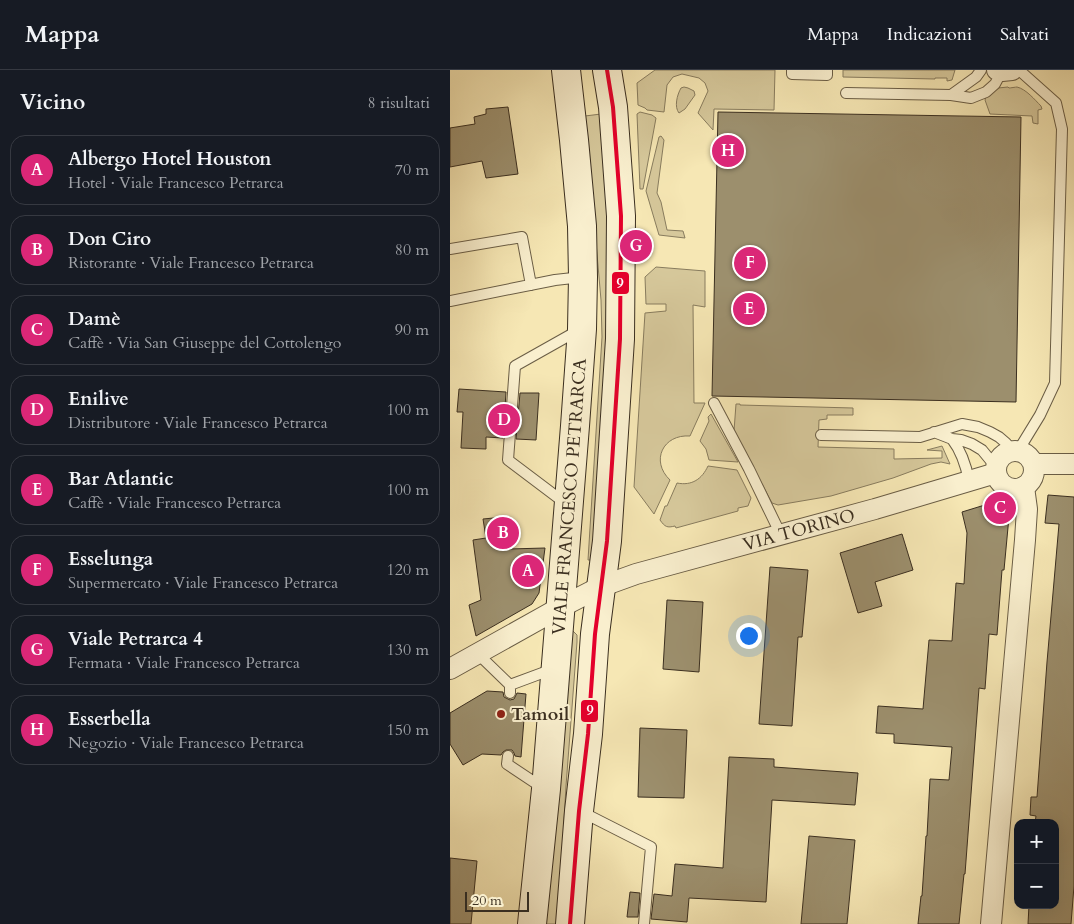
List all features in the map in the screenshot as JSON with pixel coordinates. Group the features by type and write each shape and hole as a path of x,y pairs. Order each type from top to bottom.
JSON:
{"main road":[{"name":"VIALE FRANCESCO PETRARCA","path":"570,924 579,811 588,734 595,634 607,540 618,389 621,216 613,107 608,70"},
{"name":"VIALE FRANCESCO PETRARCA","path":"532,924 546,790 582,329 581,207 569,73"}],"street":[{"path":"1015,451 1028,456 1034,464 1035,471 1033,477 1030,483 1024,487 1012,489 1002,484 998,479 996,470 1001,456 1015,451"},
{"path":"1034,464 1074,464"},
{"name":"VIA TORINO","path":"450,669 600,587 656,568 945,489 996,470"},
{"path":"991,924 1026,533 1027,509 1024,487"}],"lane":[{"path":"792,70 792,74 827,75 827,70"},
{"path":"951,95 976,77 981,70"},
{"path":"821,435 920,437 962,424 978,427 999,437 1015,451 1040,415 1055,383 1062,129 1056,103 1008,70 986,92 971,98 951,95 846,93"},
{"path":"450,249 522,237 531,285"},
{"path":"450,301 583,277"},
{"path":"569,506 508,460 515,366 582,329"},
{"path":"714,403 781,535"},
{"path":"934,432 978,447 996,470"},
{"path":"952,439 959,449 969,481"},
{"path":"477,653 510,689 556,667"},
{"path":"508,756 507,764 546,790"},
{"path":"579,811 651,847 644,924"}],"shaded area":[{"path":"655,70 775,70 774,110 714,109 713,130 698,113 708,91 705,83 699,78 682,74 673,77 667,85 664,112 647,110 638,105 637,83"},
{"path":"843,70 955,70 952,80 947,81 947,78 843,77"},
{"path":"684,87 694,91 695,95 685,109 679,113 676,104 677,97 681,88"},
{"path":"1017,87 1024,90 1041,106 1042,109 1038,110 1038,124 1033,123 1032,116 990,114 985,100 986,97 998,88"},
{"path":"640,112 656,118 643,189 640,189 637,114"},
{"path":"601,114 609,203 608,336 592,560 588,560 602,337 601,300 585,116"},
{"path":"661,136 664,140 657,193 661,202 667,230 683,231 685,238 659,235 646,191 659,137"},
{"path":"656,267 705,271 705,307 693,305 694,403 705,403 690,436 673,439 662,450 660,457 661,465 664,473 670,480 654,514 634,487 645,313 666,311 666,304 646,304 645,277"},
{"path":"736,404 853,408 853,415 827,415 827,419 819,420 818,447 894,449 894,459 942,458 942,451 927,450 942,446 950,464 941,462 931,464 893,478 831,496 778,505 772,503 734,431"},
{"path":"711,414 738,462 709,460 706,449 700,441 709,421 708,417"},
{"path":"708,466 737,470 751,498 748,506 738,508 738,511 676,528 675,526 665,526 660,520 677,483 682,484 696,481 703,475"},
{"path":"573,631 577,635 577,642 558,924 544,924 569,634"}],"building":[{"path":"508,107 518,174 486,178 482,161 450,167 450,128 475,124 474,117 486,114 486,109"},
{"path":"718,112 1021,117 1016,402 712,396"},
{"path":"459,389 506,392 503,438 486,437 486,449 461,448 463,412 457,412"},
{"path":"520,393 539,393 536,440 516,439"},
{"path":"1048,495 1074,497 1074,886 1071,924 1028,924 1029,909 1059,909 1059,819 1036,819 1036,816 1030,815 1031,797 1037,797 1059,524 1045,523"},
{"path":"1001,500 1010,506 1004,570 1002,570 997,635 989,634 985,689 979,688 965,874 959,924 918,924 927,836 930,779 949,780 952,747 894,743 894,734 876,733 878,706 923,709 929,640 952,641 956,583 964,584 967,533 962,512"},
{"path":"504,517 509,549 545,548 539,593 532,604 476,636 469,605 481,600 473,540 486,538 483,519"},
{"path":"902,534 913,570 875,582 882,606 858,613 840,553"},
{"path":"770,567 808,570 802,637 798,637 792,726 759,724"},
{"path":"667,600 703,602 699,672 663,669"},
{"path":"487,691 503,692 504,697 510,700 514,699 517,693 526,694 521,757 515,756 512,750 506,750 501,755 482,754 463,765 450,744 450,713"},
{"path":"640,728 687,730 684,798 638,797"},
{"path":"729,757 774,759 774,767 858,773 855,805 772,800 766,902 689,898 687,922 651,919 654,894 672,896 675,864 723,868"},
{"path":"809,836 855,840 847,924 801,924"},
{"path":"450,858 477,861 471,924 450,924"},
{"path":"630,892 640,893 638,917 627,917"}],"transit line":[{"name":"9","path":"570,924 579,811 588,734 595,634 607,541 620,339 621,216 613,107 607,70"}],"place":[{"name":"Esserbella","path":"728,151"},
{"name":"Viale Petrarca 4","path":"636,246"},
{"name":"Esselunga","path":"750,263"},
{"name":"Bar Atlantic","path":"749,309"},
{"name":"Enilive","path":"504,420"},
{"name":"Damè","path":"1000,508"},
{"name":"Don Ciro","path":"503,533"},
{"name":"Albergo Hotel Houston","path":"528,571"},
{"name":"Tamoil","path":"501,714"}]}
